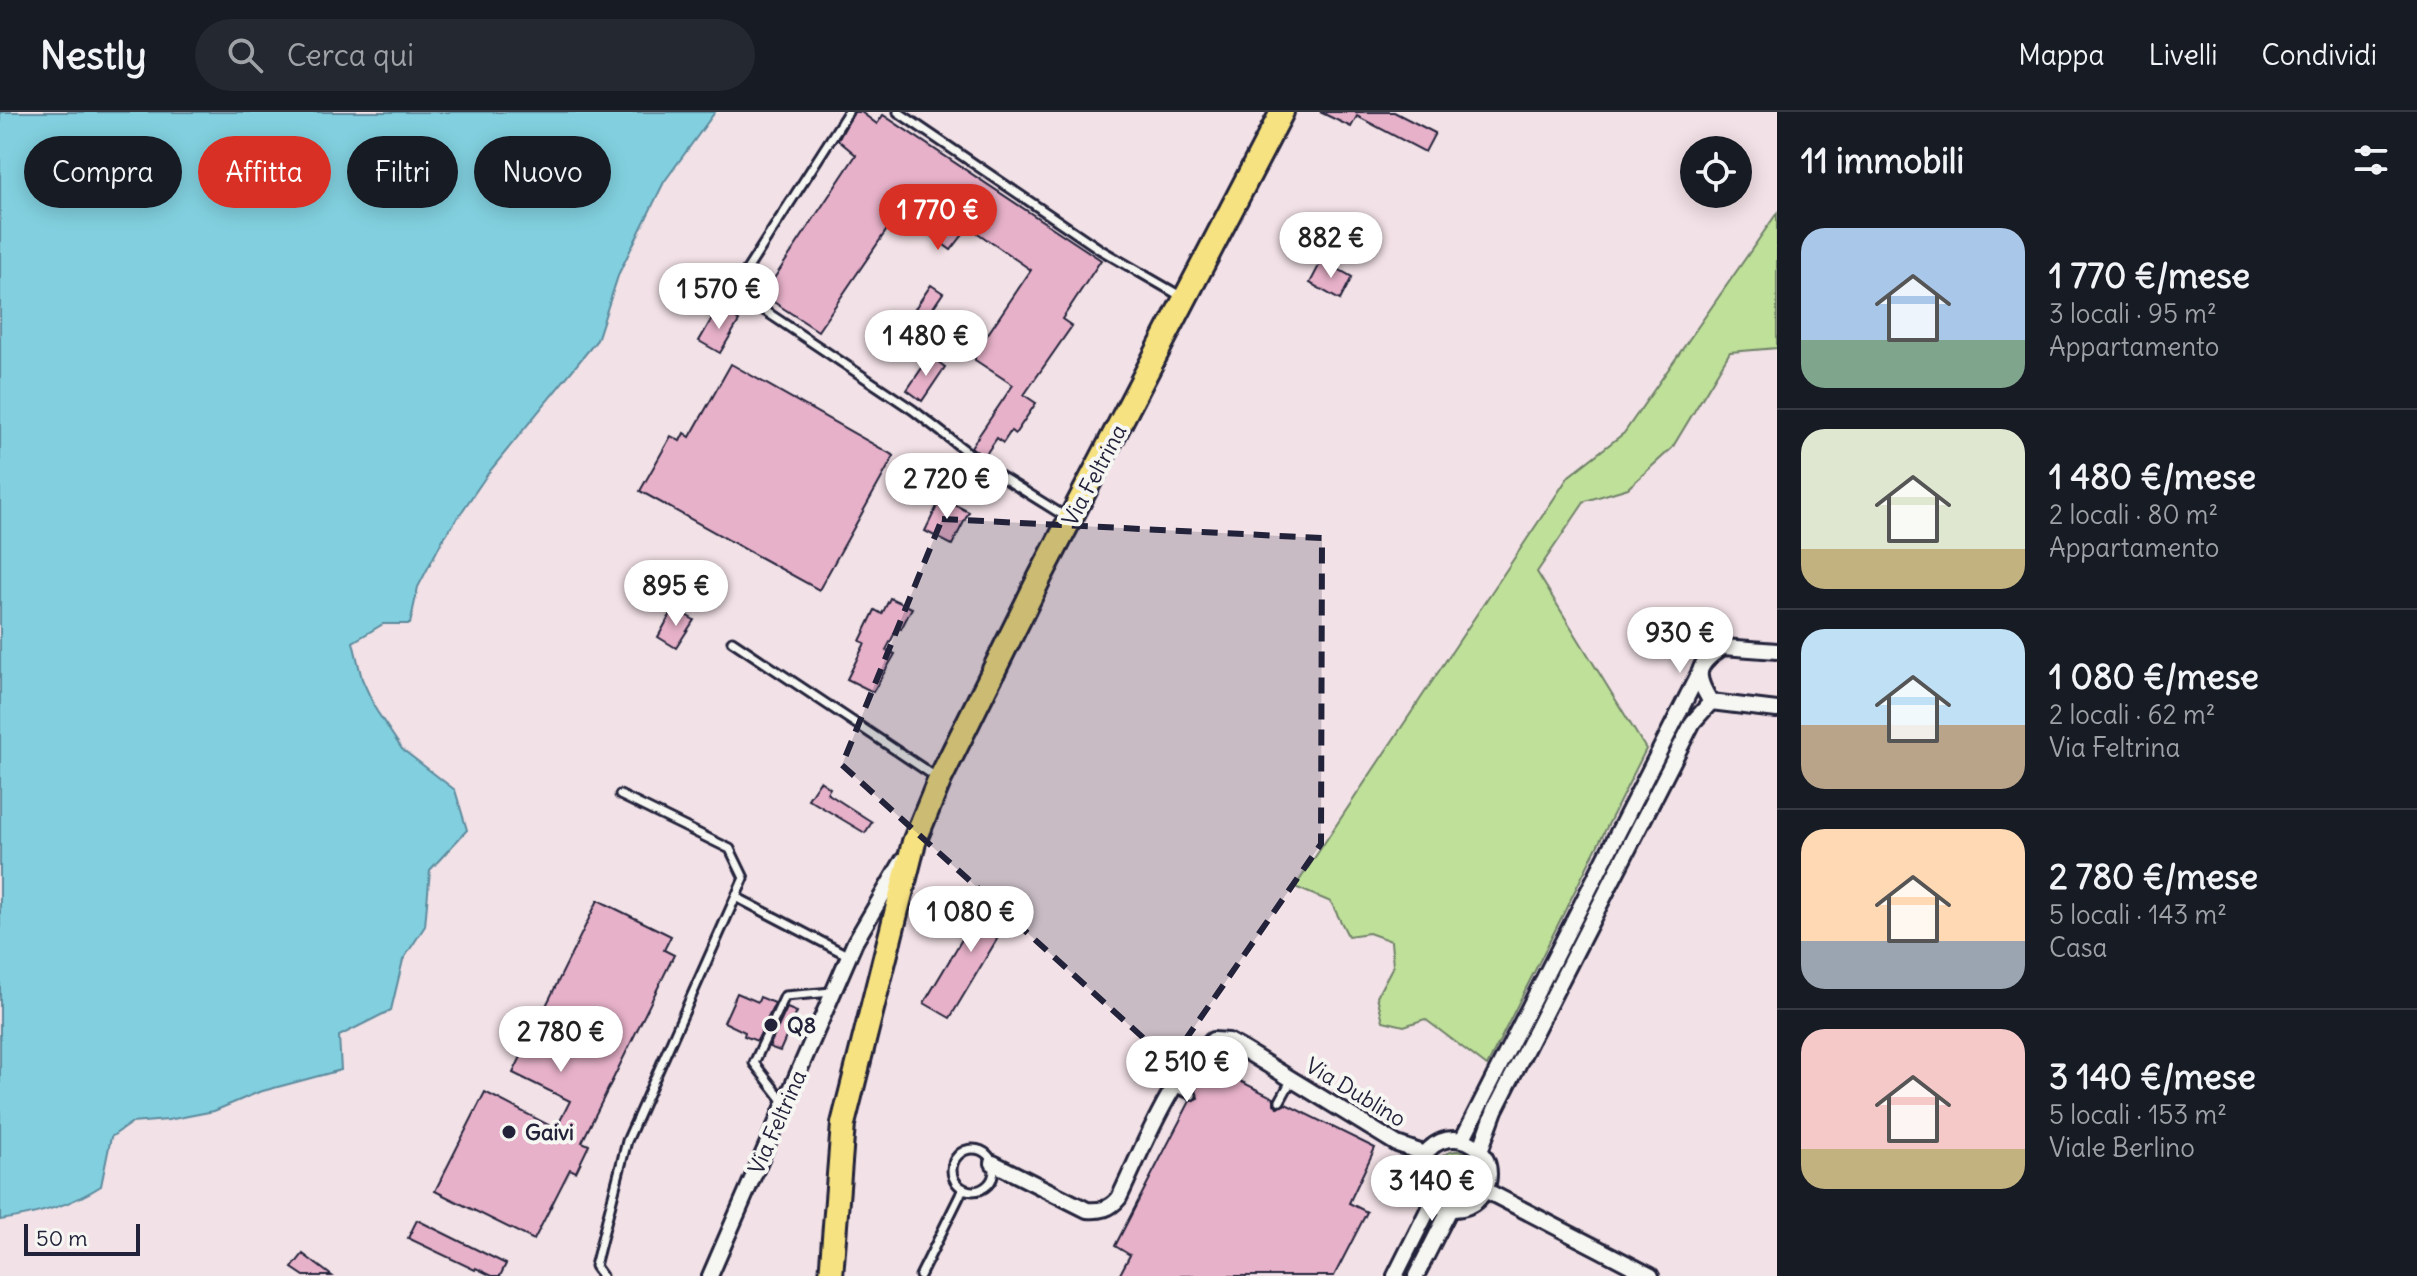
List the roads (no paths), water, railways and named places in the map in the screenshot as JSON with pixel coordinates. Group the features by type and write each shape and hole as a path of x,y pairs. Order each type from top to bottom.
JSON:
{"main road":[{"name":"Via Feltrina","path":"831,1276 843,1124 914,842 940,779 1070,519 1282,112"}],"street":[{"path":"1462,1140 1701,664 1723,647 1777,651"},
{"path":"1699,673 1701,686 1711,702"},
{"path":"1711,702 1777,710"},
{"path":"1480,1151 1495,1110 1693,722 1711,702"},
{"name":"Via Feltrina","path":"710,1276 849,956 914,842"},
{"name":"Via Dublino","path":"993,1163 1087,1210 1100,1211 1113,1205 1174,1087 1202,1049 1213,1040 1228,1041 1397,1144 1426,1154"},
{"path":"1462,1140 1480,1151 1489,1170 1485,1190 1471,1205 1450,1209 1432,1202 1423,1190 1419,1176 1426,1154 1442,1142 1462,1140"},
{"path":"1485,1190 1651,1276"},
{"path":"1395,1276 1432,1202"},
{"path":"1416,1276 1450,1209"}],"lane":[{"path":"848,112 734,290 913,410 989,469 1070,519"},
{"path":"898,112 1101,250 1185,299"},
{"path":"732,641 940,779"},
{"path":"602,1276 595,1266 627,1141 744,878 730,849 620,795"},
{"path":"736,897 849,956"},
{"path":"786,1104 754,1063 785,996 834,991"},
{"path":"1280,1101 1292,1079"},
{"path":"1174,1087 1192,1095"},
{"path":"979,1149 990,1157 994,1175 988,1186 977,1191 963,1189 957,1185 952,1172 955,1159 965,1150 979,1149"},
{"path":"920,1276 963,1189"}],"water":[{"path":"0,112 715,112 664,182 619,273 597,340 489,472 443,539 418,587 410,624 383,624 353,642 362,679 376,710 402,749 455,790 467,830 430,870 425,926 403,960 391,1010 339,1036 341,1070 259,1092 214,1111 131,1123 111,1137 101,1186 52,1209 0,1220"}],"place":[{"name":"Q8","path":"771,1025"},
{"name":"Gaivi","path":"509,1132"}]}
